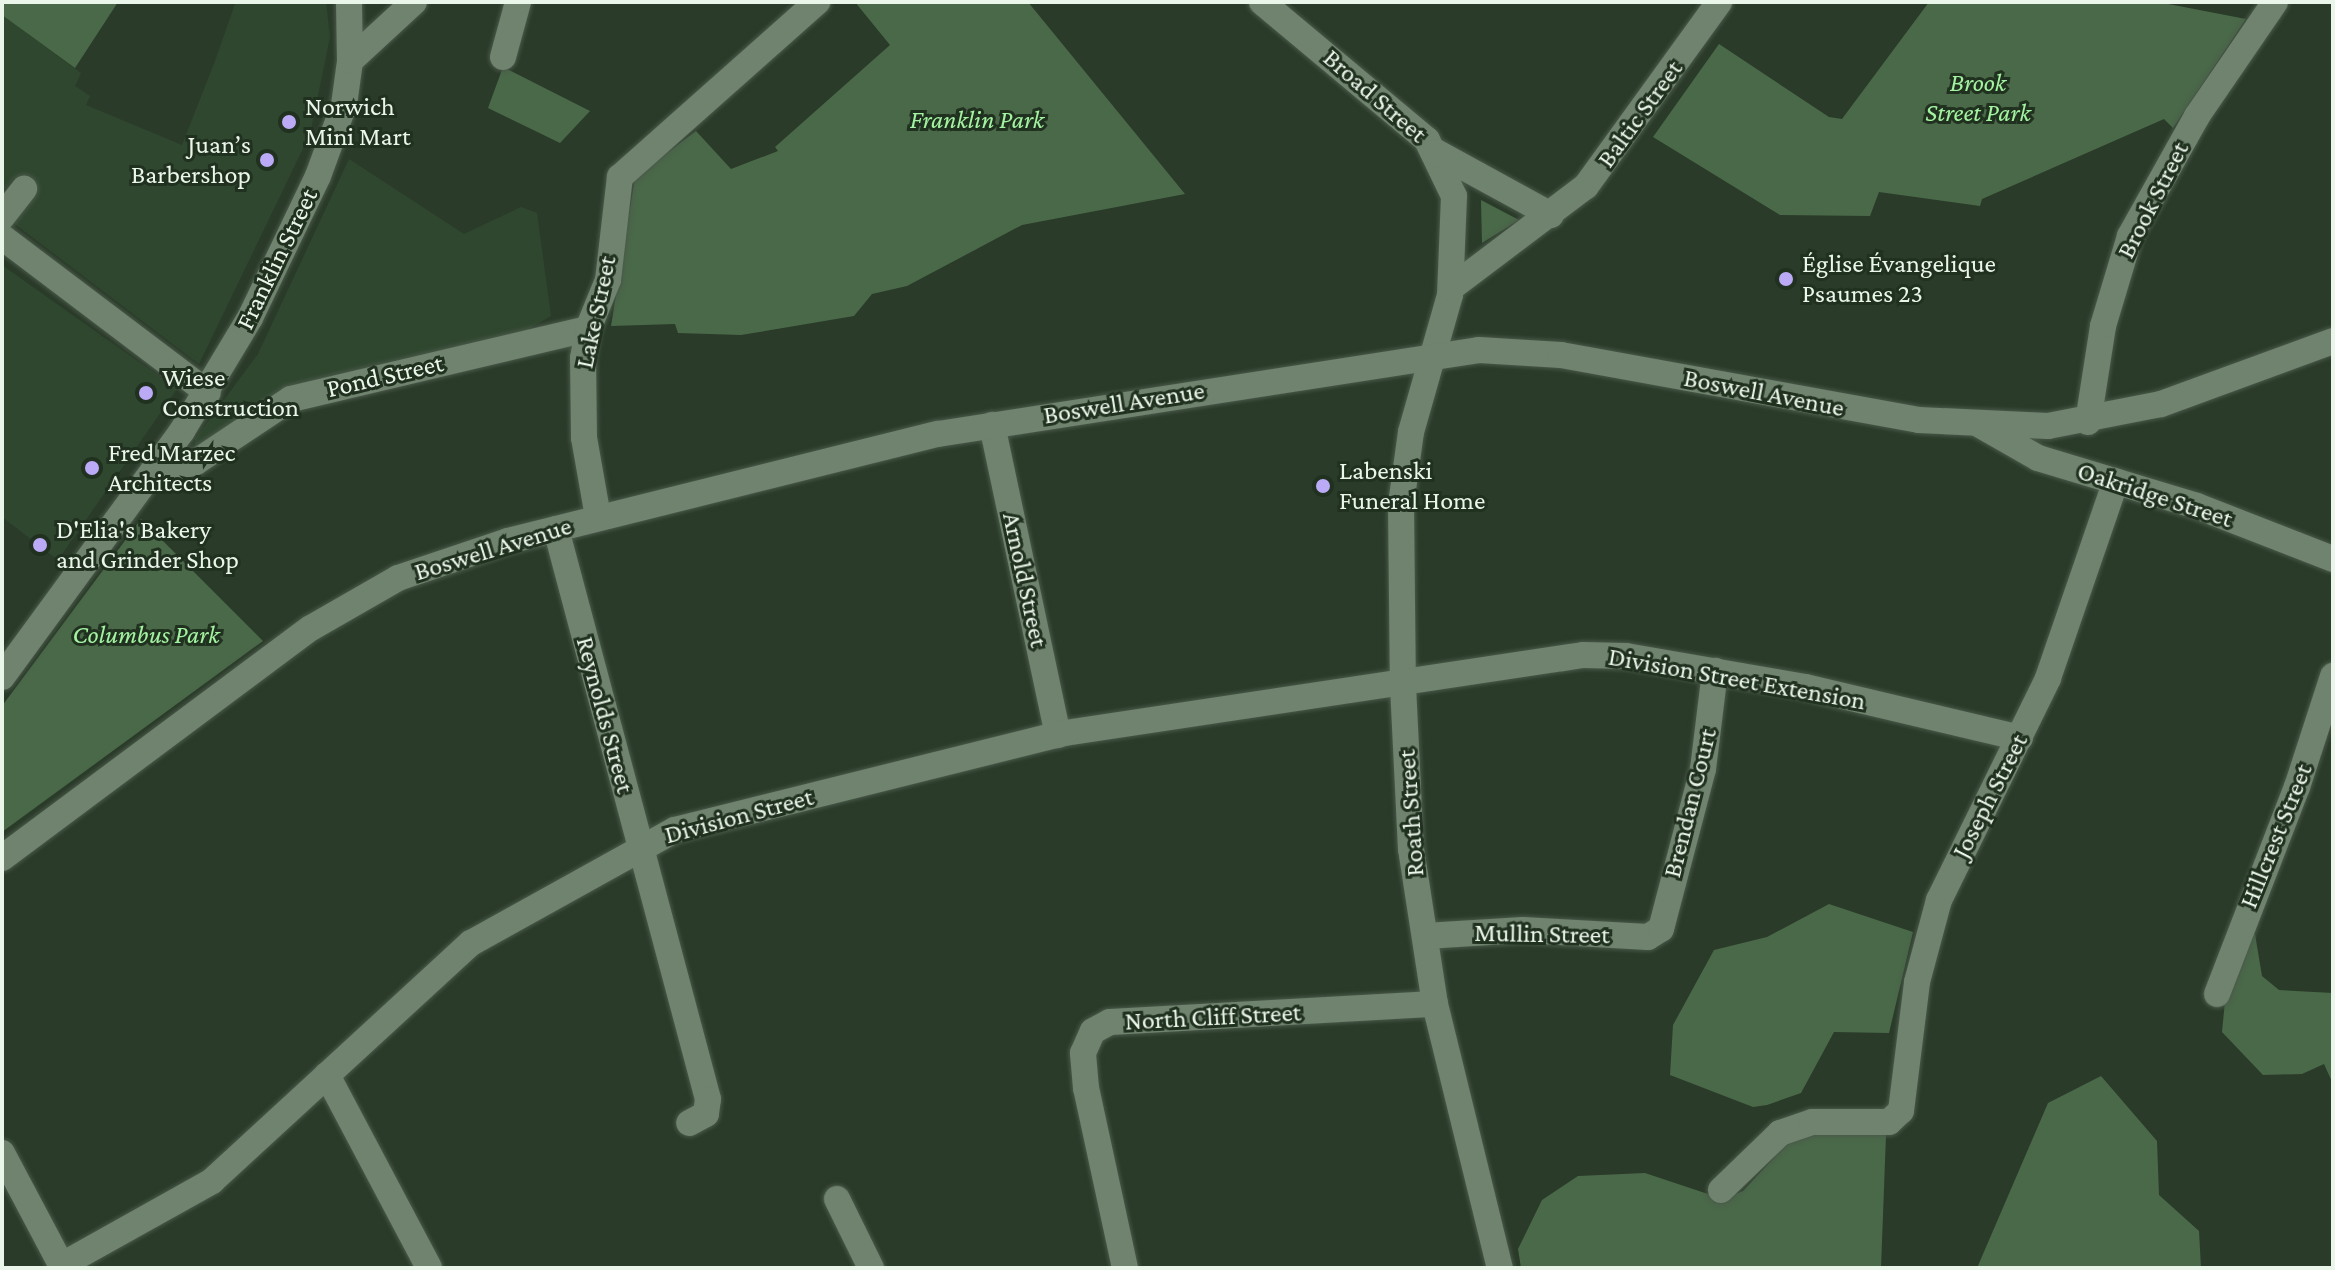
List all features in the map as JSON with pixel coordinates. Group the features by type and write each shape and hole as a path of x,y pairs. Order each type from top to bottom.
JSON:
{"street":[{"name":"Franklin Street","path":"2,677 208,393 275,268 324,162 346,98 350,61 349,2"},
{"path":"350,61 414,2"},
{"path":"503,57 518,2"},
{"name":"Lake Street","path":"598,517 582,415 588,329 608,280 616,190 623,172 817,2"},
{"name":"Broad Street","path":"1262,2 1400,114 1436,152 1454,196 1451,288 1435,354"},
{"name":"Baltic Street","path":"1451,288 1551,215 1594,177 1719,2"},
{"name":"Brook Street","path":"2088,422 2103,326 2130,236 2197,116 2275,2"},
{"path":"1436,152 1551,215"},
{"path":"2,217 24,189"},
{"path":"2,237 208,393"},
{"name":"Pond Street","path":"152,474 196,462 291,399 588,329"},
{"name":"Boswell Avenue","path":"2,858 311,628 368,592 428,565 598,517 992,425 1435,354 1479,350 1561,355 1850,410 1980,425 2088,422 2201,391 2333,341"},
{"name":"Roath Street","path":"1435,354 1411,432 1401,504 1403,680 1411,849 1435,1004 1500,1268"},
{"name":"Arnold Street","path":"992,425 1058,735"},
{"name":"Oakridge Street","path":"1980,425 2038,458 2197,506 2333,559"},
{"name":"Joseph Street","path":"1721,1190 1768,1140 1790,1128 1896,1118 1931,925 2061,646 2116,481"},
{"name":"Reynolds Street","path":"556,529 709,1107 704,1116 689,1123"},
{"name":"Division Street Extension","path":"1403,680 1583,655 1715,671 2020,738"},
{"name":"Brendan Court","path":"1658,932 1703,769 1715,671"},
{"name":"Hillcrest Street","path":"2217,994 2305,766 2333,676"},
{"name":"Division Street","path":"62,1267 212,1181 471,943 675,830 1058,735 1403,680"},
{"name":"Mullin Street","path":"1425,936 1523,930 1648,937 1658,932"},
{"name":"North Cliff Street","path":"1125,1268 1086,1088 1083,1053 1093,1031 1110,1022 1435,1004"},
{"path":"327,1075 429,1268"},
{"path":"2,1153 10,1183 62,1267"},
{"path":"837,1199 871,1268"}],"shaded area":[{"path":"231,2 326,2 330,37 310,134 199,364 11,221 32,192 14,178 2,191 2,15 81,73 75,86 90,96 86,105 182,145 235,4"},
{"path":"349,159 464,234 521,207 537,213 551,316 527,330 301,388 195,450 195,439 258,354"},
{"path":"2,265 177,389 58,560 2,517"}],"green space":[{"path":"2,2 118,2 75,68 2,15"},
{"name":"Franklin Park","path":"855,2 1028,2 1185,194 1022,225 907,286 872,294 854,316 741,335 678,333 675,324 611,326 635,177 696,131 731,169 778,151 775,147 890,45"},
{"name":"Brook Street Park","path":"1929,2 2158,2 2246,19 2173,128 2164,119 1982,199 1980,206 1879,192 1870,216 1780,215 1653,137 1719,44 1829,117 1842,119"},
{"path":"503,67 590,111 560,143 488,108"},
{"path":"1481,200 1519,220 1482,243"},
{"name":"Columbus Park","path":"141,519 263,641 2,832 2,706"},
{"path":"1829,904 1913,932 1889,1033 1834,1032 1801,1093 1767,1105 1753,1107 1670,1075 1673,1025 1714,950 1767,937"},
{"path":"2246,934 2255,934 2262,976 2279,990 2333,993 2333,1084 2324,1064 2302,1074 2263,1075 2222,1032 2226,991"},
{"path":"2101,1076 2157,1141 2159,1195 2199,1231 2201,1268 1977,1268 2048,1103"},
{"path":"1798,1132 1886,1135 1881,1268 1521,1268 1518,1249 1542,1200 1578,1176 1645,1173 1723,1199 1743,1191"}],"place":[{"name":"Norwich Mini Mart","path":"289,122"},
{"name":"Juan’s Barbershop","path":"267,160"},
{"name":"Église Évangelique Psaumes 23","path":"1786,279"},
{"name":"Wiese Construction","path":"146,393"},
{"name":"Fred Marzec Architects","path":"92,468"},
{"name":"Labenski Funeral Home","path":"1323,486"},
{"name":"D'Elia's Bakery and Grinder Shop","path":"40,545"}]}
